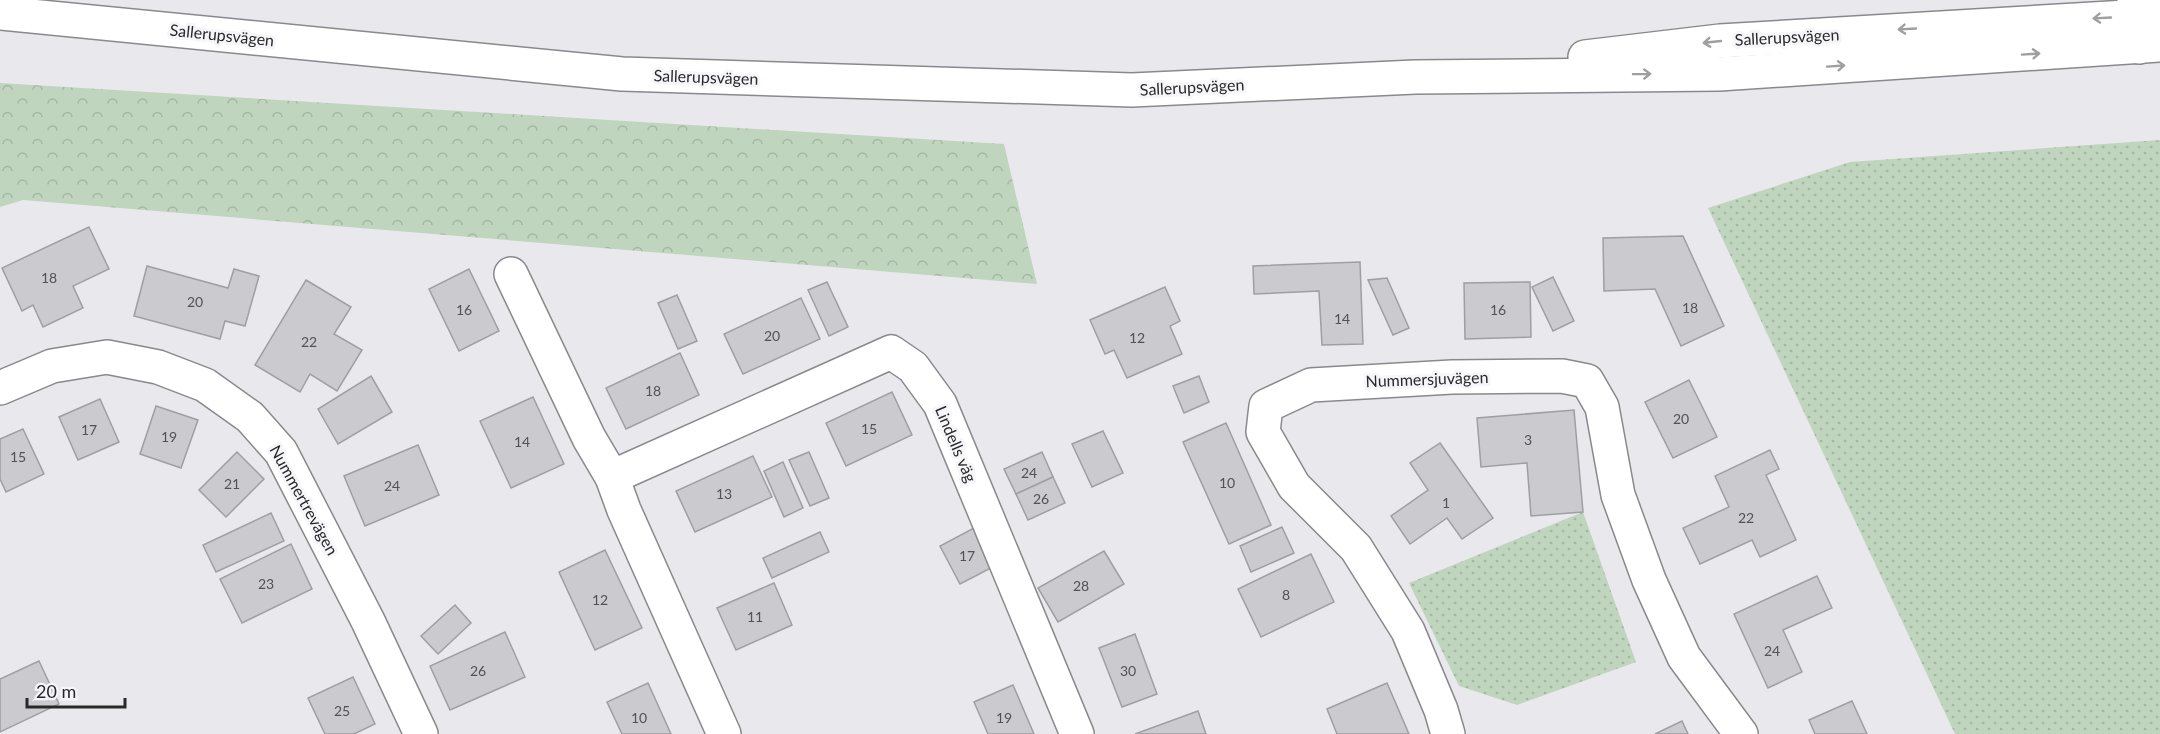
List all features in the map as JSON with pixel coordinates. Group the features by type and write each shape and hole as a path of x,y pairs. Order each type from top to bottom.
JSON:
{"street":[{"name":"Sallerupsvägen","path":"0,13 622,74 1132,90 1415,77 1720,41 2146,25"},
{"path":"511,274 589,438 612,477 624,510 724,734"},
{"name":"Lindells väg","path":"612,477 891,352 913,367 940,404 1077,734"},
{"name":"Nummertrevägen","path":"0,388 52,366 107,357 158,367 205,384 250,417 281,452 368,621 421,734"},
{"name":"Nummersjuvägen","path":"1448,734 1441,710 1408,631 1356,548 1294,486 1263,432 1266,406 1311,385 1452,377 1562,376 1587,381 1602,407 1618,495 1649,580 1684,657 1741,734"}],"green space":[{"path":"0,83 1004,144 1037,284 23,200 0,207"},
{"path":"2160,140 2160,734 1955,734 1708,208 1850,162"},
{"path":"1583,512 1636,662 1517,705 1459,686 1409,583"}],"building":[{"path":"89,227 109,269 73,286 83,308 43,327 33,305 22,311 2,268"},
{"path":"1683,236 1724,326 1681,346 1655,289 1604,291 1603,238"},
{"path":"1360,262 1363,344 1322,345 1319,291 1254,294 1253,266"},
{"path":"147,266 228,288 234,269 259,276 245,326 225,321 220,339 134,316"},
{"path":"469,269 499,331 459,351 429,289"},
{"path":"1553,277 1574,321 1553,331 1532,287"},
{"path":"1387,278 1409,328 1393,335 1368,280"},
{"path":"306,280 351,307 334,334 362,350 337,391 310,374 300,392 255,365"},
{"path":"827,282 848,327 829,336 808,290"},
{"path":"1530,282 1531,337 1465,339 1464,283"},
{"path":"1165,287 1180,321 1170,326 1182,354 1127,378 1114,350 1105,354 1090,320"},
{"path":"677,295 697,341 678,349 658,303"},
{"path":"801,298 820,339 743,374 724,334"},
{"path":"680,353 699,395 626,429 606,388"},
{"path":"371,376 392,412 338,444 318,409"},
{"path":"1199,376 1209,402 1184,413 1173,386"},
{"path":"1689,380 1717,437 1673,458 1645,402"},
{"path":"892,392 912,435 846,466 826,423"},
{"path":"533,397 564,464 511,488 480,421"},
{"path":"100,399 119,442 78,460 59,417"},
{"path":"156,406 198,420 181,468 140,454"},
{"path":"1574,410 1583,512 1531,516 1527,463 1481,467 1477,418"},
{"path":"1226,423 1271,525 1229,544 1183,442"},
{"path":"23,429 44,474 6,492 0,479 0,439"},
{"path":"1103,431 1123,473 1092,487 1072,444"},
{"path":"1440,443 1493,518 1462,539 1447,518 1410,544 1391,516 1428,490 1410,463"},
{"path":"418,445 439,495 365,526 344,476"},
{"path":"1770,450 1779,469 1766,475 1796,540 1760,557 1752,540 1700,564 1683,528 1729,507 1715,476"},
{"path":"237,452 264,479 226,517 199,490"},
{"path":"809,452 829,498 810,506 789,460"},
{"path":"1042,452 1053,477 1016,494 1004,469"},
{"path":"753,456 772,497 695,532 676,491"},
{"path":"783,462 803,508 784,517 764,471"},
{"path":"1053,477 1065,503 1028,520 1016,494"},
{"path":"271,513 284,541 216,572 203,545"},
{"path":"1282,527 1294,553 1251,572 1240,546"},
{"path":"974,528 993,567 960,584 940,546"},
{"path":"820,532 829,552 772,578 763,558"},
{"path":"291,544 312,589 242,623 220,579"},
{"path":"605,550 642,628 595,650 559,572"},
{"path":"1104,551 1124,584 1058,622 1038,588"},
{"path":"1311,554 1334,602 1261,637 1238,589"},
{"path":"1817,576 1832,608 1783,630 1802,672 1768,688 1734,614"},
{"path":"774,583 792,625 736,650 717,608"},
{"path":"455,605 471,623 438,654 421,636"},
{"path":"505,632 525,677 450,710 430,666"},
{"path":"1135,634 1157,694 1122,707 1099,648"},
{"path":"39,661 59,704 0,732 0,679"},
{"path":"353,677 375,724 354,734 325,734 308,698"},
{"path":"648,683 671,734 622,734 607,702"},
{"path":"1387,683 1409,734 1337,734 1327,709"},
{"path":"1013,685 1034,734 988,734 974,702"},
{"path":"1852,701 1867,734 1815,734 1809,720"},
{"path":"1198,711 1206,734 1135,734"},
{"path":"1682,721 1688,734 1655,734"}]}
